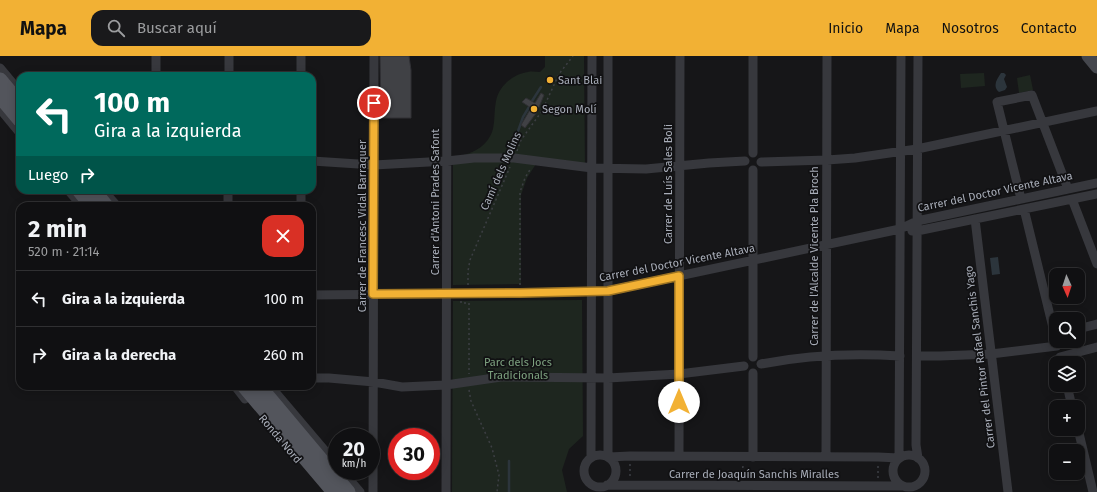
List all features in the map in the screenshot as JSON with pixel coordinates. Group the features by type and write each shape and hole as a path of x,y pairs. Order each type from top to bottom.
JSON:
{"main road":[{"path":"0,80 16,99"},
{"path":"0,96 16,115"},
{"path":"82,194 89,202"},
{"path":"96,194 103,202"},
{"name":"Ronda Nord","path":"247,390 334,492"},
{"name":"Ronda Nord","path":"262,390 348,492"}],"street":[{"path":"156,56 156,72"},
{"path":"229,56 229,72"},
{"path":"301,56 301,72"},
{"name":"Carrer de Francesc Vidal Barraquer","path":"373,492 374,56"},
{"name":"Carrer d'Antoni Prades Safont","path":"446,492 447,56"},
{"path":"591,457 592,56"},
{"path":"608,56 608,457"},
{"name":"Carrer de Luís Sales Boli","path":"679,456 680,56"},
{"path":"753,153 754,56"},
{"name":"Carrer de l'Alcalde Vicente Pla Broch","path":"826,457 827,56"},
{"path":"899,458 909,455 918,458 924,465 925,475 920,484 908,488 894,478 893,467 899,458 901,56"},
{"path":"918,56 916,445 918,458"},
{"path":"1088,56 1097,67"},
{"path":"0,68 16,87"},
{"path":"1021,199 997,102 1032,95 1068,189"},
{"path":"0,109 16,128"},
{"path":"761,162 827,160 901,152 1097,111"},
{"path":"744,161 746,156 753,153 760,156 761,162 758,168 753,170"},
{"path":"316,161 374,165 474,158 514,158 592,168 646,169 744,161"},
{"path":"744,161 748,168 753,170"},
{"path":"753,170 753,357"},
{"name":"Carrer del Doctor Vicente Altava","path":"900,230 917,221 1097,183"},
{"path":"72,194 78,202"},
{"path":"106,194 114,202"},
{"name":"Carrer del Doctor Vicente Altava","path":"316,294 608,291 900,230 917,231 1097,194"},
{"path":"1072,199 1097,264"},
{"path":"1024,209 1049,312"},
{"name":"Carrer del Pintor Rafael Sanchis Yago","path":"975,219 1008,492"},
{"path":"1085,327 1097,324"},
{"path":"917,356 991,354 1049,341"},
{"path":"1072,356 1097,347"},
{"path":"761,364 788,359 826,355 871,354 900,356"},
{"path":"744,366 747,359 753,357 758,359 761,364"},
{"path":"744,366 747,371 752,373 759,370 761,364"},
{"path":"316,378 374,382 402,387 446,385 501,377 608,378 679,374 744,366"},
{"path":"752,373 753,457"},
{"name":"Ronda Nord","path":"238,390 325,492"},
{"path":"273,390 328,454"},
{"path":"1080,436 1093,492"},
{"path":"599,454 608,457 616,466 615,477 607,485 597,489 588,482 584,474 585,465 591,457 599,454"},
{"name":"Carrer de Joaquín Sanchis Miralles","path":"608,457 679,456 899,458"},
{"path":"350,480 360,492"},
{"name":"Carrer de Joaquín Sanchis Miralles","path":"607,485 742,485 753,489 878,486 908,488"}],"path":[{"name":"Camí dels Molins","path":"461,293 461,285 468,285 470,260 521,140 542,111 559,74 572,56"},
{"path":"520,286 520,192 525,178 535,161"},
{"path":"461,293 461,303 468,303 469,382 471,401 492,448 498,475 497,492"},
{"path":"630,456 630,485"},
{"path":"742,485 743,457"},
{"path":"878,457 878,486"}],"green space":[{"path":"545,56 584,56 585,170 536,164 527,178 521,195 521,284 453,285 453,157 472,152 487,141 493,129 496,101 500,90 517,75 522,73 540,72 545,67"},
{"path":"984,73 985,86 961,88 960,74"},
{"path":"1030,75 1033,90 1019,93 1017,78"},
{"name":"Parc dels Jocs Tradicionals","path":"582,300 583,436 569,449 562,470 567,492 452,492 453,301"}],"shaded area":[{"path":"1001,73 1006,75 1004,79 1007,87 1005,90 999,92 996,85"},
{"path":"998,257 1000,274 992,275 990,258"}],"building":[{"path":"380,56 409,56 411,70 411,118 381,118"},
{"name":"Segon Molí","path":"541,93 544,95 537,112 525,128 521,125 531,108 522,102 526,98 535,103"}],"waterway":[{"path":"532,101 541,87"},
{"path":"517,134 523,117 529,107"},
{"path":"509,461 509,492"}],"place":[{"name":"Sant Blai","path":"550,80"},
{"name":"Segon Molí","path":"534,109"}],"route":[{"path":"374,103 373,294 608,291 679,276 679,402"}]}
